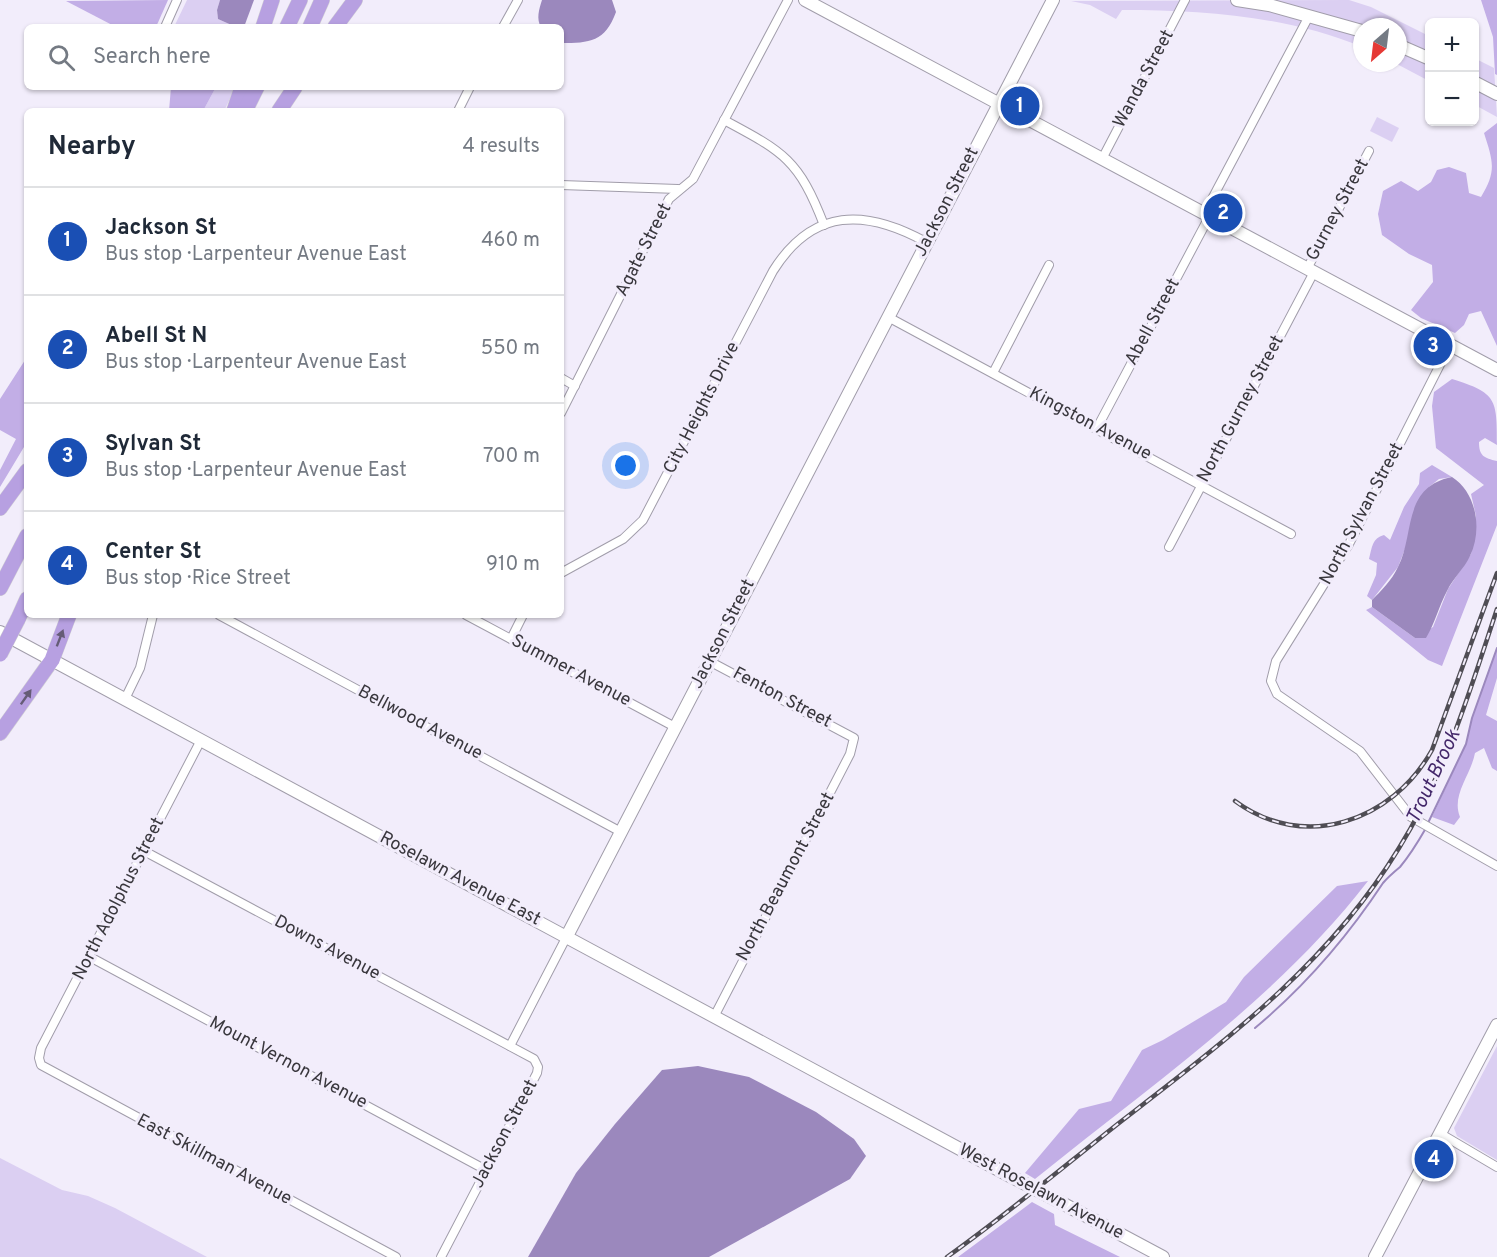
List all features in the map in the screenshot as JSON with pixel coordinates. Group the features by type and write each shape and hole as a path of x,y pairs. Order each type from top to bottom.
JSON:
{"highway":[{"path":"264,24 272,0"},
{"path":"288,24 300,0"},
{"path":"310,24 322,0"},
{"path":"337,24 355,0"},
{"path":"235,108 242,90"},
{"path":"246,108 256,90"},
{"path":"272,108 280,90"},
{"path":"281,108 293,90"},
{"path":"0,508 24,475"},
{"path":"0,588 24,542"},
{"path":"0,654 24,606"},
{"path":"0,733 52,660 68,618"}],"street":[{"path":"166,24 177,0"},
{"path":"505,24 518,0"},
{"name":"Agate Street","path":"564,407 669,200 693,179 788,0"},
{"path":"805,0 1497,370"},
{"name":"Jackson Street","path":"441,1257 538,1070 534,1059 510,1046 1053,0"},
{"name":"Wanda Street","path":"1102,159 1185,0"},
{"path":"1237,0 1353,28"},
{"name":"Abell Street","path":"1097,428 1309,16"},
{"path":"1407,49 1425,57"},
{"path":"1479,85 1497,94"},
{"path":"460,108 468,90"},
{"path":"724,120 768,143 789,160 806,183 824,225 852,219 879,221 926,242"},
{"name":"Gurney Street","path":"1311,271 1370,151"},
{"path":"564,185 644,186 667,190 681,188"},
{"name":"City Heights Drive","path":"564,568 623,539 643,520 773,271 790,247 824,225"},
{"path":"993,373 1049,265"},
{"name":"North Gurney Street","path":"1169,547 1311,271"},
{"name":"Kingston Avenue","path":"888,316 1291,534"},
{"name":"North Sylvan Street","path":"1450,345 1349,544 1276,661 1271,681 1277,694 1364,756 1411,817 1497,866"},
{"path":"564,380 575,386"},
{"path":"125,699 140,668 152,618"},
{"name":"Bellwood Avenue","path":"225,618 621,832"},
{"name":"Summer Avenue","path":"472,618 675,727"},
{"path":"511,639 522,618"},
{"name":"Roselawn Avenue East","path":"0,632 715,1015 918,1128"},
{"name":"Fenton Street","path":"710,661 854,738"},
{"name":"North Beaumont Street","path":"715,1015 850,754 854,738"},
{"name":"North Adolphus Street","path":"39,1058 41,1048 201,740"},
{"name":"Downs Avenue","path":"144,851 510,1046"},
{"name":"Mount Vernon Avenue","path":"90,957 486,1170"},
{"path":"1375,1257 1497,1025"},
{"name":"East Skillman Avenue","path":"39,1058 41,1065 48,1071 396,1257"},
{"name":"West Roselawn Avenue","path":"918,1128 1163,1257"},
{"path":"1441,1134 1497,1167"}],"shaded area":[{"path":"168,0 157,24 110,24 66,1"},
{"path":"187,0 220,0 217,10 218,19 229,24 175,24"},
{"path":"220,0 254,0 245,24 229,24 218,19 217,10"},
{"path":"542,0 612,0 616,12 607,30 595,39 564,43 564,24 539,24"},
{"path":"1349,0 1371,7 1393,18 1353,18 1353,44 1304,28 1244,17 1183,11 1122,10 1116,19 1090,5 1071,1"},
{"path":"1481,0 1497,0 1497,75 1495,74 1493,37"},
{"path":"1407,25 1425,34 1425,79 1407,69"},
{"path":"1479,60 1494,68 1497,117 1479,107"},
{"path":"171,90 214,90 205,108 169,108"},
{"path":"214,90 234,90 226,108 205,108"},
{"path":"1377,117 1399,128 1392,142 1370,131"},
{"path":"1497,123 1497,346 1481,311 1469,314 1464,325 1455,333 1421,318 1411,310 1433,282 1432,265 1409,254 1382,235 1378,214 1383,191 1401,181 1418,191 1431,182 1437,170 1449,167 1466,173 1469,193 1481,197 1489,180 1492,166 1484,133"},
{"path":"24,362 24,447 0,487 0,470 16,439 0,430 0,399"},
{"path":"1452,379 1486,394 1495,408 1497,445 1485,438 1479,442 1483,456 1497,461 1497,525 1442,666 1428,660 1366,610 1372,607 1415,638 1433,627 1448,589 1471,554 1476,516 1471,494 1484,485 1436,448 1432,406 1434,392"},
{"path":"1432,465 1452,477 1439,479 1429,487 1398,567 1372,600 1367,596 1376,575 1377,563 1369,559 1373,544 1377,538 1384,535 1390,540 1404,507 1419,484 1420,473"},
{"path":"1452,477 1467,492 1472,501 1476,523 1474,545 1468,561 1447,591 1426,638 1415,638 1372,607 1372,600 1390,581 1398,567 1417,501 1436,482"},
{"path":"1497,647 1497,678 1486,715 1497,721 1497,771 1492,768 1484,748 1475,753 1458,801 1460,817 1454,825 1432,817 1466,744 1472,718"},
{"path":"1368,881 1333,924 1294,964 1211,1039 1035,1179 1025,1173 1079,1109 1111,1101 1142,1050 1226,1002 1244,977 1337,886"},
{"path":"1497,1046 1497,1160 1457,1136 1454,1128"},
{"path":"698,1066 749,1077 816,1112 854,1139 866,1156 850,1179 709,1257 528,1257 576,1173 662,1070"},
{"path":"0,1158 62,1190 88,1196 115,1208 207,1257 0,1257"},
{"path":"1032,1202 1054,1214 1055,1225 1120,1257 958,1257"}],"waterway":[{"name":"Trout Brook","path":"1428,823 1466,744 1472,718 1497,648"},
{"path":"1255,1028 1291,996 1324,960 1383,883 1404,862 1426,828"}],"railway":[{"path":"1235,801 1262,816 1289,825 1317,826 1344,822 1370,811 1394,796 1415,775 1432,750 1497,573"},
{"path":"947,1257 1235,1031 1272,999 1340,929 1371,890 1399,848 1430,791 1455,732 1497,609"}],"place":[{"name":"Jackson St","path":"1020,106"},
{"name":"Abell St N","path":"1223,213"},
{"name":"Sylvan St","path":"1433,346"},
{"name":"Center St","path":"1434,1159"}]}
